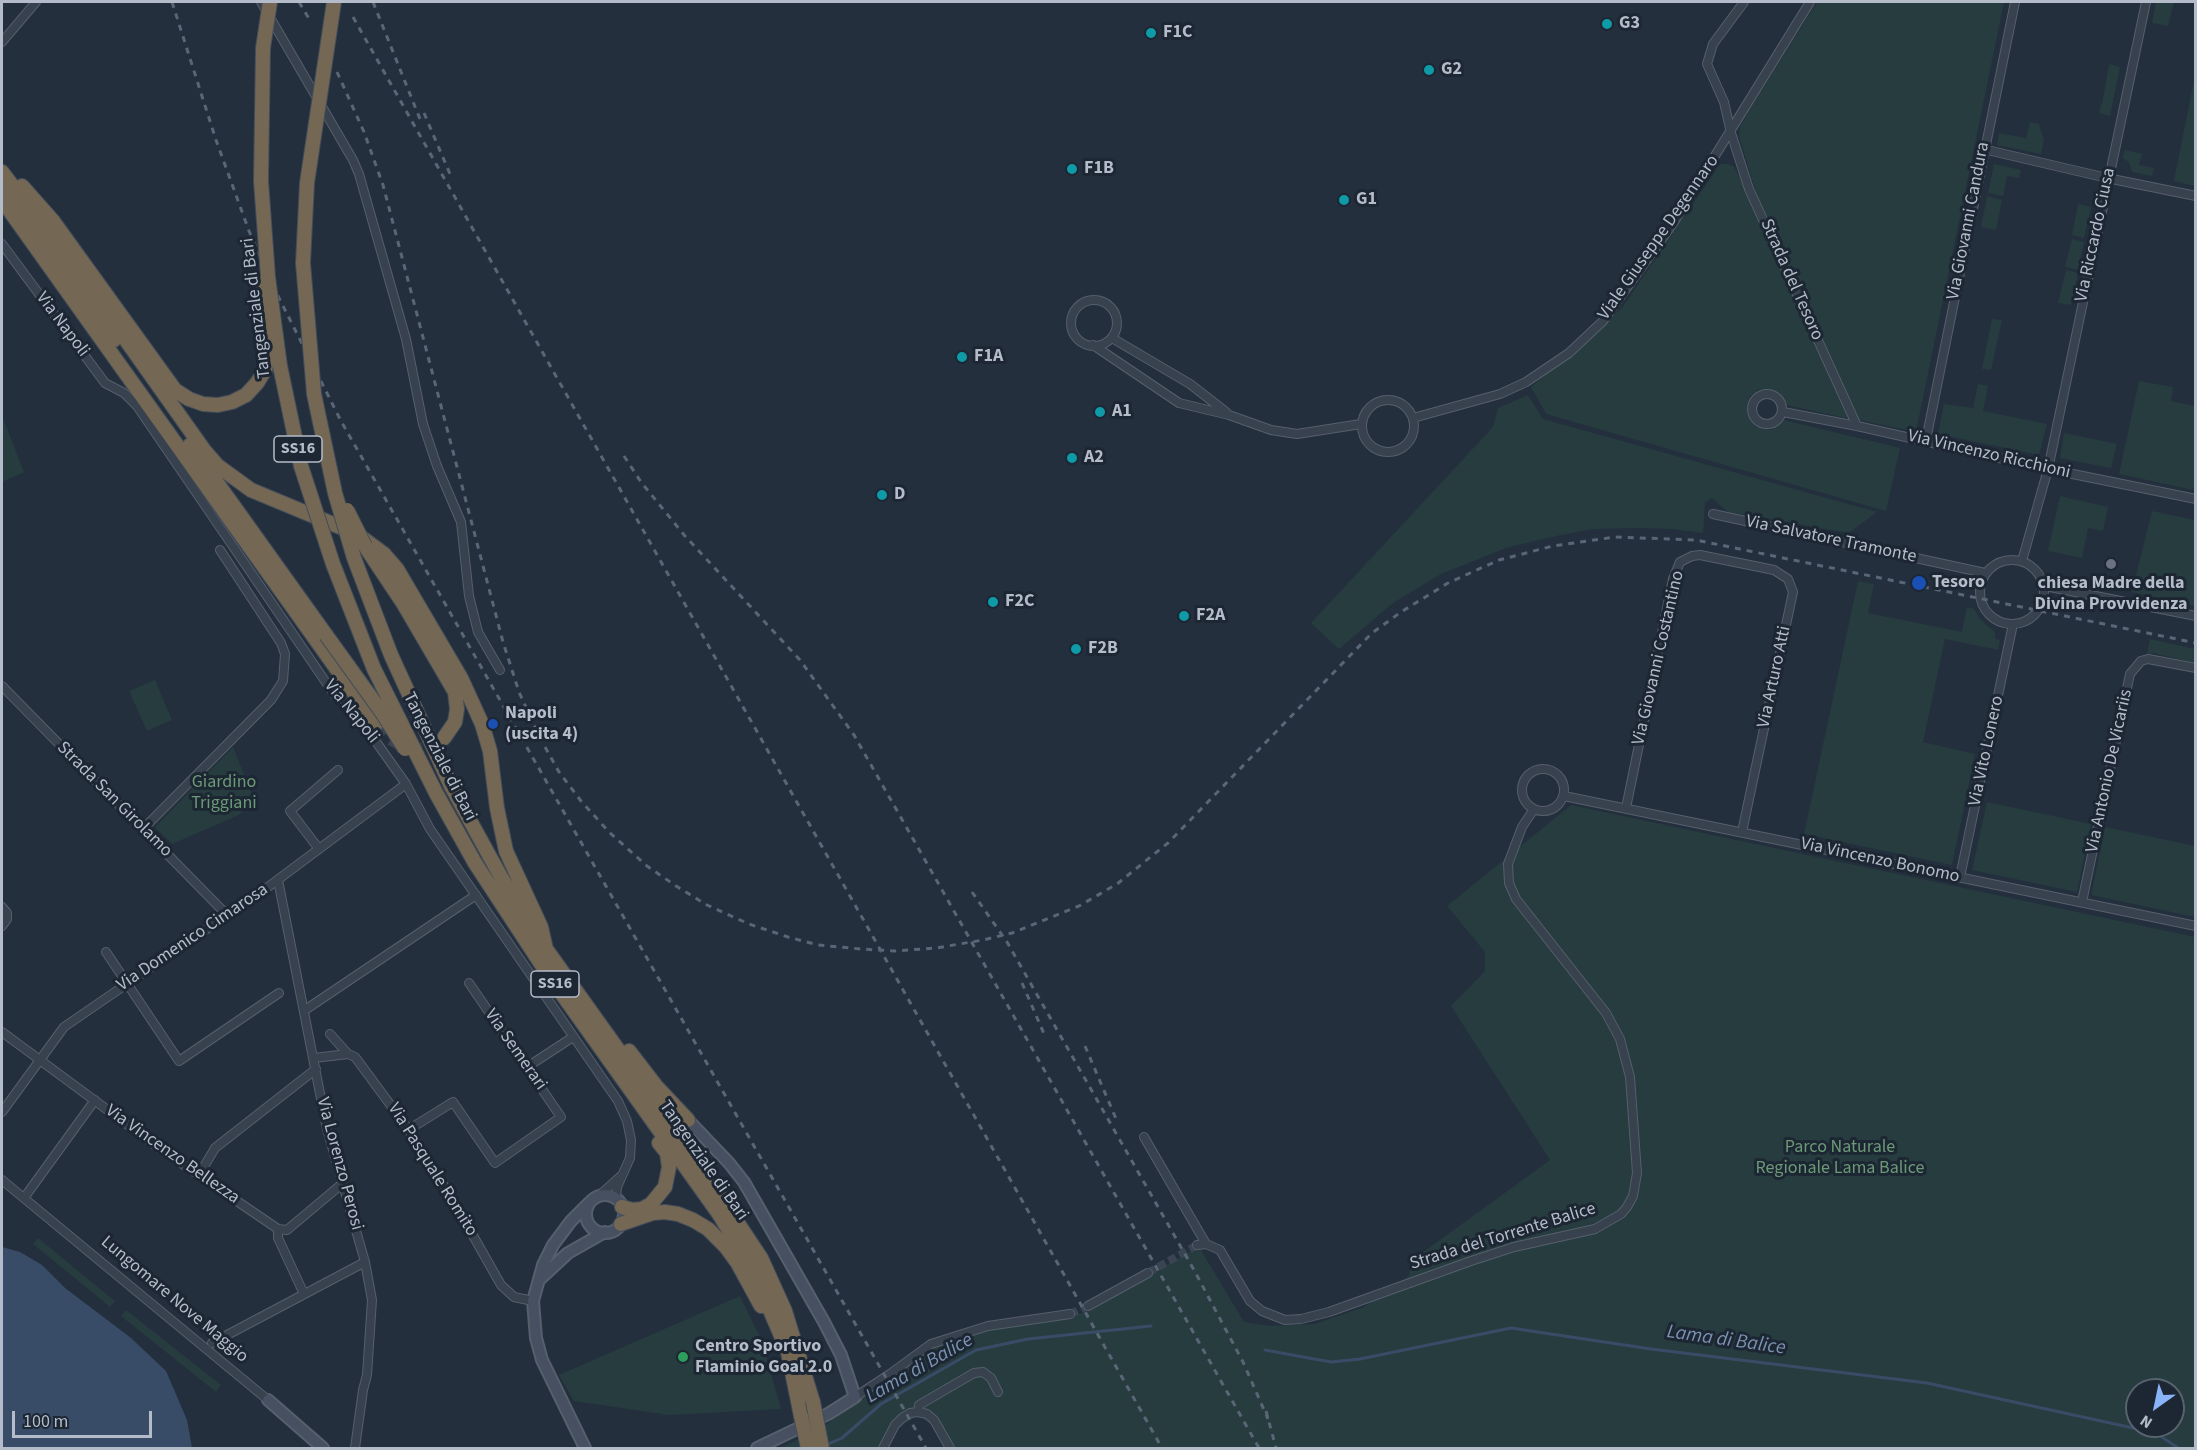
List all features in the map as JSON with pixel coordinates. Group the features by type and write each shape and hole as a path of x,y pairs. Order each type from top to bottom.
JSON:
{"highway":[{"name":"Tangenziale di Bari","path":"270,2 263,48 261,181 268,277 280,366 291,422 302,466 333,564 374,669 436,793 475,863 547,973 718,1214 752,1268 788,1352 808,1449"},
{"name":"Tangenziale di Bari","path":"334,2 307,183 303,263 314,394 324,448 351,547 373,610 451,786 501,877 546,949 682,1139 747,1235 775,1286 793,1335 813,1402 822,1449"},
{"path":"2,164 53,221 175,390 189,399 203,404 219,405 232,402 246,395 258,383 265,370 268,356 261,295 268,277"},
{"path":"2,172 67,256 204,450 218,466 251,490 357,534 384,554 398,569 461,678 482,724 490,751 498,820 506,851 542,927 546,949"},
{"path":"2,190 43,240 383,714 475,863"},
{"path":"2,200 376,724"},
{"path":"324,448 351,520 455,692 457,709 455,722 444,738"},
{"path":"583,1001 621,1040 656,1086 688,1120"},
{"path":"588,1030 597,1055 667,1153 669,1167 665,1186 651,1204 642,1209 632,1210 619,1203"},
{"path":"621,1224 653,1213 665,1212 686,1217 708,1229 732,1254 755,1298 779,1330"}],"street":[{"path":"2,42 36,2"},
{"path":"261,2 359,174 406,339 423,424 437,466 461,522 469,596 478,632 500,670"},
{"name":"Strada del Tesoro","path":"1744,2 1713,44 1707,64 1724,102 1731,133 1749,189 1857,426"},
{"name":"Viale Giuseppe Degennaro","path":"1413,417 1500,394 1526,382 1569,353 1603,321 1674,222 1810,2"},
{"name":"Via Giovanni Candura","path":"1926,440 1983,149 2015,2"},
{"name":"Via Riccardo Ciusa","path":"2022,561 2048,469 2107,178 2146,2"},
{"path":"1983,149 2196,196"},
{"name":"Via Napoli","path":"2,244 105,383 124,393 137,406 336,697 347,701 406,784 430,829 618,1101 632,1140 630,1158 617,1187 619,1203"},
{"path":"1093,345 1100,345 1112,338 1117,327 1114,311 1098,300 1085,302 1077,309 1073,315 1073,330 1082,341 1093,345 1179,403 1229,415 1271,430 1297,434 1361,424"},
{"path":"1112,338 1190,384 1229,415"},
{"path":"1760,395 1774,395 1781,402 1782,412 1778,420 1765,424 1756,420 1752,407 1753,402 1760,395"},
{"path":"1384,399 1399,402 1405,405 1413,417 1414,426 1409,441 1396,451 1388,452 1371,447 1365,440 1361,424 1363,416 1371,405 1384,399"},
{"name":"Via Vincenzo Ricchioni","path":"1782,412 1926,440 2048,469 2196,499"},
{"name":"Via Salvatore Tramonte","path":"1713,514 1985,573"},
{"path":"143,829 271,700 283,681 285,654 281,643 220,550"},
{"name":"Via Giovanni Costantino","path":"1626,808 1676,570 1680,562 1692,556 1700,555 1734,562"},
{"path":"2012,559 2022,561 2037,570 2044,586 2044,599 2031,619 2013,624 2002,623 1986,611 1982,602 1980,592 1985,573 2002,561 2012,559"},
{"name":"Via Arturo Atti","path":"1734,562 1782,573 1788,579 1793,592 1743,832"},
{"path":"2044,586 2196,616"},
{"name":"Via Vito Lonero","path":"1960,877 2013,624"},
{"name":"Via Antonio De Vicariis","path":"2082,902 2130,674 2141,661 2148,659 2195,668"},
{"name":"Strada San Girolamo","path":"3,692 227,915"},
{"path":"1546,769 1559,776 1563,782 1564,796 1552,809 1534,808 1524,798 1523,784 1532,772 1546,769"},
{"path":"319,849 290,811 338,770"},
{"name":"Via Domenico Cimarosa","path":"2,1112 64,1027 278,880 406,784"},
{"name":"Via Vincenzo Bonomo","path":"1564,796 2196,926"},
{"name":"Strada del Torrente Balice","path":"1206,1244 1220,1250 1250,1301 1262,1311 1285,1320 1301,1319 1329,1312 1503,1251 1595,1229 1615,1218 1627,1207 1633,1196 1637,1173 1630,1077 1620,1040 1606,1013 1516,899 1509,883 1508,864 1522,827 1534,808"},
{"name":"Via Lorenzo Perosi","path":"278,880 327,1129 365,1262 372,1299 367,1375 355,1449"},
{"path":"305,1010 476,895"},
{"path":"2,907 7,913 7,919 2,926"},
{"path":"106,952 179,1061 279,993"},
{"name":"Via Semerari","path":"416,1125 453,1102 495,1163 561,1117 469,983"},
{"name":"Via Vincenzo Bellezza","path":"2,1032 95,1101 278,1229"},
{"name":"Via Pasquale Romito","path":"330,1034 361,1065 409,1130 454,1202 501,1285 514,1297 533,1301"},
{"path":"527,1067 573,1037"},
{"path":"314,1058 348,1054"},
{"path":"199,1175 215,1148 316,1069"},
{"path":"24,1198 95,1101"},
{"path":"688,1120 729,1162 744,1182 824,1322 841,1355 855,1396"},
{"path":"1144,1137 1191,1214 1206,1244 1197,1245"},
{"name":"Via Napoli","path":"599,1196 622,1175"},
{"name":"Lungomare Nove Maggio","path":"2,1180 268,1400 323,1449"},
{"path":"304,1294 278,1238 278,1229 287,1230 343,1183"},
{"path":"540,1278 568,1253 621,1224 624,1213 619,1203 605,1195 599,1196 571,1221 553,1245 543,1265 533,1301 536,1338 542,1360 585,1449"},
{"path":"589,1203 586,1214 590,1225 605,1232"},
{"path":"212,1343 365,1262"},
{"path":"1088,1306 1148,1273"},
{"path":"757,1449 828,1414 931,1344 988,1326 1070,1314"},
{"path":"918,1412 919,1405 974,1373 983,1372 991,1378 998,1392"},
{"path":"883,1449 895,1425 910,1413 918,1412 927,1414 934,1420 950,1449"},
{"path":"575,1426 593,1449"}],"green space":[{"path":"1817,2 2004,2 1916,432 1859,420 1758,199 1739,136 1740,127 1749,111"},
{"path":"2156,2 2174,2 2168,26 2152,23"},
{"path":"2109,64 2120,67 2110,116 2099,113"},
{"path":"2195,76 2196,186 2174,181"},
{"path":"2030,122 2039,124 2044,140 2041,154 1997,145 1999,133 2026,138"},
{"path":"2125,150 2142,154 2139,165 2154,168 2152,176 2132,172 2129,162 2122,158"},
{"path":"1720,164 1734,167 1740,178 1848,416 1846,418 1786,405 1780,394 1769,389 1759,389 1750,396 1747,404 1748,416 1755,426 1771,430 1784,420 1900,448 1886,511 1546,414 1531,387 1622,308"},
{"path":"1994,164 2021,170 2019,178 2007,176 2003,196 1988,193"},
{"path":"1987,196 2002,200 1996,230 1981,227"},
{"path":"2078,204 2091,207 2084,238 2072,235"},
{"path":"2072,239 2084,242 2078,270 2065,267"},
{"path":"2066,270 2078,273 2071,305 2058,303"},
{"path":"1992,319 2002,320 1991,370 1982,369"},
{"path":"2139,381 2173,387 2171,401 2195,406 2196,479 2193,490 2119,474"},
{"path":"1978,384 1988,386 1983,411 2047,424 2039,455 1938,434 1944,404 1973,408"},
{"path":"1528,395 1543,419 1877,512 1849,533 1728,512 1712,498 1705,503 1703,533 1673,529 1593,529 1506,548 1441,574 1393,603 1339,649 1311,623 1493,427 1498,408"},
{"path":"2,416 24,472 2,482"},
{"path":"2064,433 2117,444 2111,468 2060,458"},
{"path":"2060,496 2108,507 2103,531 2088,528 2082,558 2048,551"},
{"path":"2152,511 2195,520 2195,606 2132,592"},
{"path":"1858,581 1874,584 1868,613 1962,632 1967,607 1974,609 1980,619 1995,632 1995,639 2000,640 1998,650 1945,639 1923,742 1975,754 1952,865 1804,834"},
{"path":"2150,639 2195,649 2195,663 2153,653 2147,654"},
{"path":"155,680 172,720 147,731 129,691"},
{"name":"Giardino Triggiani","path":"233,747 254,799 239,815 172,844 155,827"},
{"path":"1987,802 2091,824 2077,892 1972,870"},
{"name":"Parco Naturale Regionale Lama Balice","path":"1571,805 2195,937 2195,1448 952,1448 936,1428 920,1414 897,1429 886,1448 780,1448 822,1428 920,1353 963,1333 1034,1317 1079,1314 1091,1310 1128,1282 1155,1271 1199,1247 1244,1322 1271,1326 1315,1324 1364,1307 1409,1276 1411,1261 1550,1160 1451,1006 1485,971 1485,952 1447,906"},
{"path":"2105,827 2195,846 2195,917 2091,895"},
{"path":"38,1238 115,1301 110,1307 33,1244"},
{"name":"Centro Sportivo Flaminio Goal 2.0","path":"740,1296 761,1339 781,1409 669,1415 574,1401 559,1375"},
{"path":"126,1310 221,1385 216,1392 121,1316"}],"water":[{"path":"2,1247 20,1252 42,1265 65,1288 131,1338 166,1371 187,1420 192,1448 2,1448"}],"waterway":[{"name":"Lama di Balice","path":"826,1445 842,1438 881,1404 976,1350 1028,1339 1151,1326"},
{"name":"Lama di Balice","path":"1265,1350 1331,1362 1360,1359 1511,1328 1651,1349 1927,1383 2156,1433 2178,1448"}],"tunnel":[{"path":"376,724 387,736 409,749 421,750 435,746 441,741"},
{"path":"1148,1273 1197,1245"},
{"path":"1070,1314 1088,1306"}],"railway":[{"path":"172,2 216,140 249,231 273,286 341,421 926,1448"},
{"path":"299,2 311,22"},
{"path":"373,2 422,124"},
{"path":"353,17 1162,1448"},
{"path":"337,72 364,132 383,185 503,642 519,692 540,738 559,772 581,801 609,832 647,866 707,905 749,924 788,937 818,945 861,949 895,951 936,948 1012,933 1079,906 1117,884 1168,843 1372,633 1448,583 1499,560 1553,546 1615,537 1696,540 2196,643"},
{"path":"424,113 450,174"},
{"path":"624,456 641,482 685,536 800,660 854,735 1259,1448"},
{"path":"972,892 1007,942 1194,1270 1243,1362 1268,1419"},
{"path":"1022,983 1045,1036"},
{"path":"1085,1046 1117,1121"},
{"path":"1266,1411 1276,1448"}],"place":[{"name":"G3","path":"1607,24"},
{"name":"F1C","path":"1151,33"},
{"name":"G2","path":"1429,70"},
{"name":"F1B","path":"1072,169"},
{"name":"G1","path":"1344,200"},
{"name":"F1A","path":"962,357"},
{"name":"A1","path":"1100,412"},
{"name":"A2","path":"1072,458"},
{"name":"D","path":"882,495"},
{"name":"chiesa Madre della Divina Provvidenza","path":"2111,564"},
{"name":"Tesoro","path":"1919,583"},
{"name":"F2C","path":"993,602"},
{"name":"F2A","path":"1184,616"},
{"name":"F2B","path":"1076,649"},
{"name":"Napoli (uscita 4)","path":"493,724"},
{"name":"Centro Sportivo Flaminio Goal 2.0","path":"683,1357"}]}
